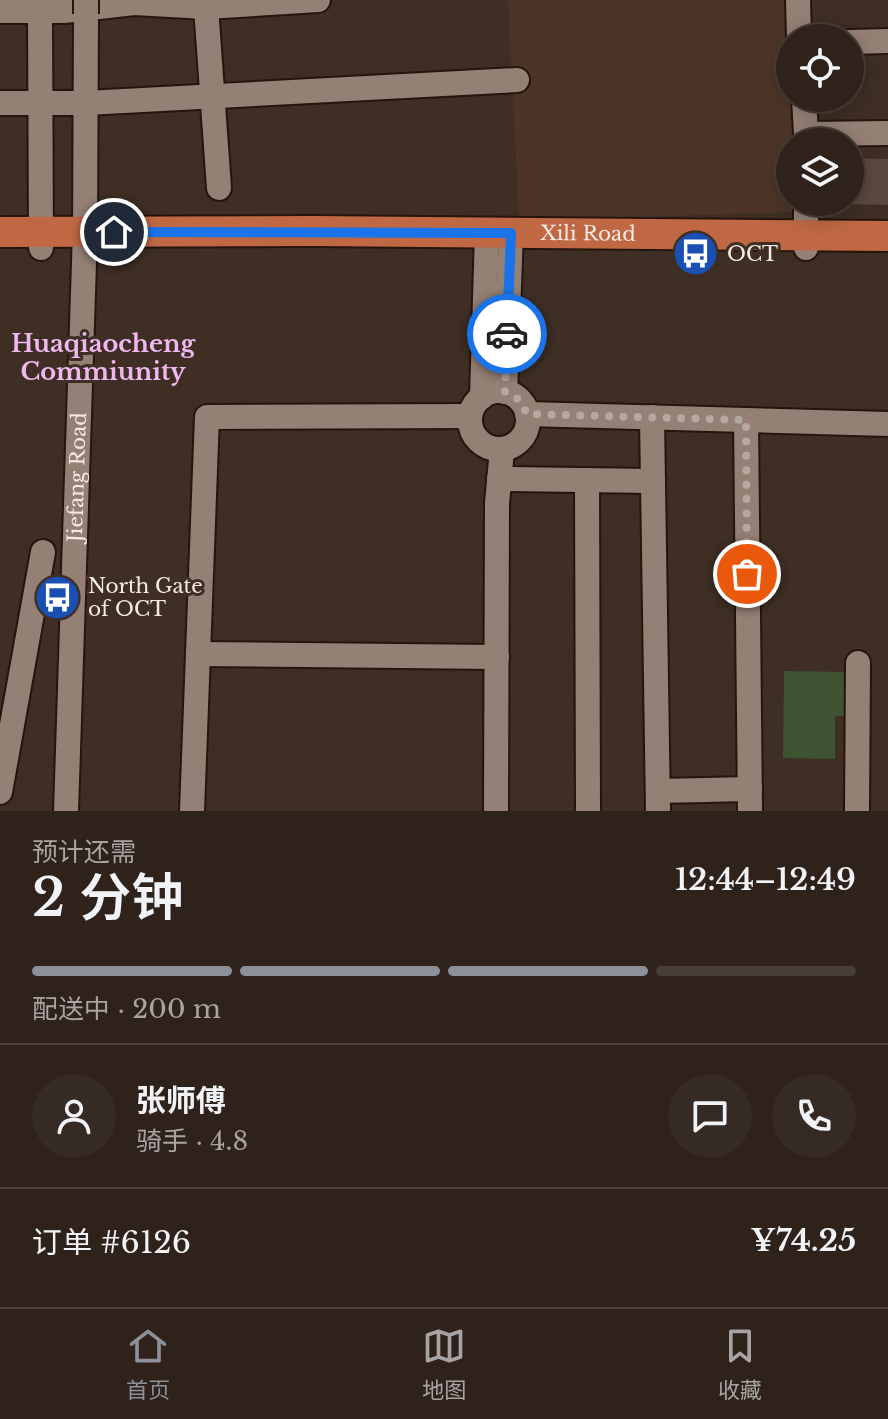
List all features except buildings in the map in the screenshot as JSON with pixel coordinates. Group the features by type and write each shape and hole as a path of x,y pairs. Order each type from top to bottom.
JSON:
{"main road":[{"name":"Xili Road","path":"0,232 41,240 806,242 888,248"},
{"name":"Xili Road","path":"806,242 888,236"},
{"name":"Xili Road","path":"0,248 41,240"}],"street":[{"path":"0,11 64,11 134,3 206,7 318,0"},
{"path":"798,0 799,24"},
{"name":"Jiefang Road","path":"66,811 85,240 86,7"},
{"path":"206,7 219,188"},
{"path":"40,11 41,240"},
{"path":"864,42 888,41"},
{"path":"0,103 86,103 517,80"},
{"path":"864,134 888,133"},
{"path":"806,216 806,242"},
{"path":"192,811 207,417 486,401 520,400 527,414 526,430 523,438 510,448 502,450 480,443 472,431 486,401 499,240"},
{"path":"527,414 888,424"},
{"path":"652,417 658,801 750,800 746,420"},
{"path":"496,811 499,479 502,450"},
{"path":"499,479 653,481"},
{"path":"587,480 588,811"},
{"path":"0,792 7,712 43,552"},
{"path":"198,654 497,657"},
{"path":"857,811 858,663"}],"shaded area":[{"path":"508,0 787,0 788,24 776,24 776,112 793,112 793,128 776,128 776,213 519,221"}],"green space":[{"path":"784,671 850,672 849,716 835,716 835,759 783,758"}],"way so far":[{"path":"507,334 505,392 520,400 527,414 746,420 747,574"}],"place":[{"name":"OCT","path":"696,254"},
{"name":"North Gate of OCT","path":"57,597"}],"district":[{"name":"Huaqiaocheng Commiunity","path":"103,358"}],"route":[{"path":"114,232 511,233 507,334"}]}
